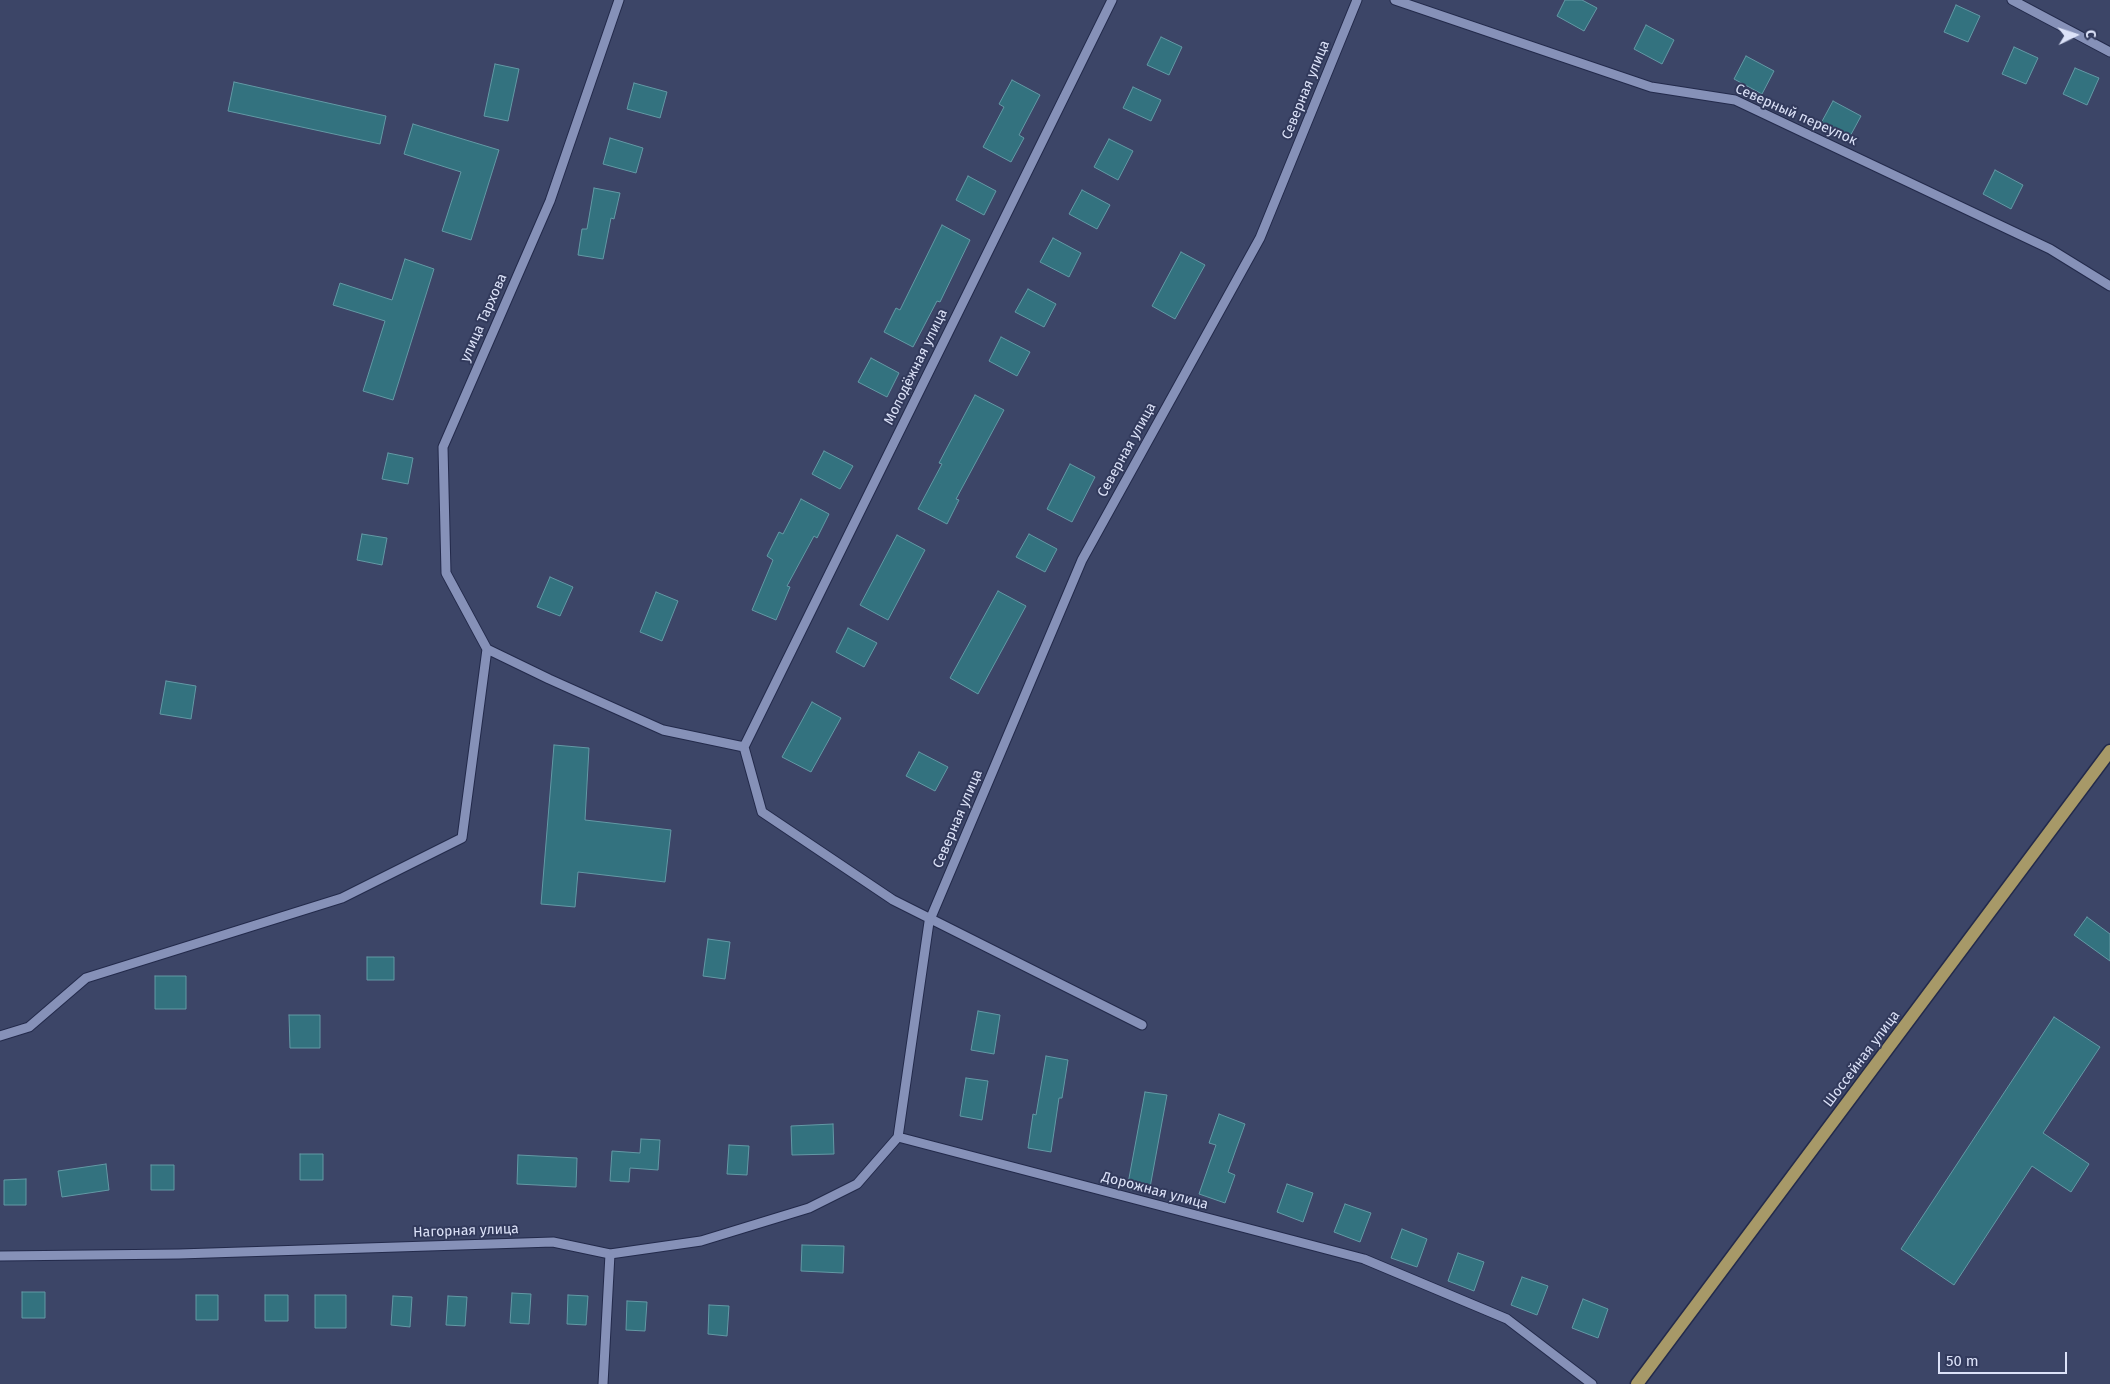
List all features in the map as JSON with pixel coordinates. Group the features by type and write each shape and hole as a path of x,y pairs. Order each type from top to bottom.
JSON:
{"main road":[{"name":"Шоссейная улица","path":"1637,1384 2110,751"}],"street":[{"name":"улица Тархова","path":"487,648 446,573 443,447 550,201 619,0"},
{"name":"Молодёжная улица","path":"744,747 1112,0"},
{"name":"Северная улица","path":"930,919 1082,560 1260,238 1357,0"},
{"name":"Северный переулок","path":"1395,0 1652,87 1734,100 2050,249 2110,286"},
{"path":"2012,0 2110,52"},
{"path":"0,1036 29,1027 86,978 342,898 462,838 487,648 549,680 663,730 744,747 762,812 893,900 1142,1025"},
{"path":"898,1137 930,919"},
{"name":"Нагорная улица","path":"0,1256 179,1254 553,1242 610,1254 701,1241 809,1208 857,1184 898,1137"},
{"name":"Дорожная улица","path":"898,1137 1364,1259 1507,1319 1592,1384"},
{"path":"603,1384 610,1254"}],"building":[{"path":"1565,0 1582,0 1597,8 1584,31 1557,16"},
{"path":"1956,5 1980,16 1968,42 1944,32"},
{"path":"1646,25 1674,40 1662,64 1634,49"},
{"path":"1161,37 1182,47 1169,75 1147,65"},
{"path":"2014,47 2038,58 2026,84 2002,74"},
{"path":"1746,56 1774,71 1762,94 1734,79"},
{"path":"495,64 519,69 508,121 484,116"},
{"path":"2075,68 2099,78 2087,105 2063,94"},
{"path":"1012,80 1040,95 1019,135 1024,138 1011,162 983,147 1004,107 999,104"},
{"path":"234,82 386,116 380,144 228,111"},
{"path":"634,83 667,92 660,118 627,109"},
{"path":"1133,87 1161,100 1151,121 1123,108"},
{"path":"1833,101 1861,116 1848,140 1820,125"},
{"path":"413,124 499,150 471,240 442,231 461,172 404,154"},
{"path":"610,138 643,148 636,173 603,164"},
{"path":"1109,139 1133,151 1118,180 1094,167"},
{"path":"1995,170 2023,185 2011,209 1983,194"},
{"path":"968,176 996,191 984,215 956,200"},
{"path":"594,188 620,193 614,219 611,218 603,259 578,255 582,229 587,229"},
{"path":"1082,190 1110,205 1097,229 1069,214"},
{"path":"942,225 970,240 940,302 937,301 913,347 884,332 896,308 900,310"},
{"path":"1053,238 1081,253 1069,277 1040,262"},
{"path":"1181,252 1205,265 1175,319 1152,306"},
{"path":"405,259 434,269 393,400 363,391 385,321 333,305 340,283 392,300"},
{"path":"1028,289 1056,304 1044,327 1015,312"},
{"path":"1001,337 1030,352 1017,376 989,361"},
{"path":"871,358 899,373 887,397 858,382"},
{"path":"975,395 1004,410 956,499 959,500 947,524 918,509 942,464 939,463"},
{"path":"824,451 853,466 840,489 812,474"},
{"path":"388,453 413,458 408,484 382,479"},
{"path":"1070,464 1095,477 1072,522 1047,509"},
{"path":"801,499 829,514 817,538 814,536 787,586 790,587 776,620 752,610 773,560 767,556 779,532 783,534"},
{"path":"362,534 387,538 382,565 357,560"},
{"path":"1029,534 1057,549 1045,572 1016,557"},
{"path":"897,535 925,550 888,620 860,605"},
{"path":"550,577 573,587 560,616 537,607"},
{"path":"998,591 1026,606 978,694 950,678"},
{"path":"656,592 678,601 662,641 640,632"},
{"path":"848,628 877,643 864,667 836,652"},
{"path":"166,681 196,686 191,719 160,714"},
{"path":"812,702 841,718 811,772 782,757"},
{"path":"554,745 589,748 585,820 671,830 665,882 578,872 575,907 541,904"},
{"path":"919,752 948,767 935,791 906,776"},
{"path":"2087,917 2110,934 2110,961 2074,935"},
{"path":"708,939 730,942 725,979 703,976"},
{"path":"367,957 394,957 394,980 367,980"},
{"path":"155,976 186,976 186,1009 155,1009"},
{"path":"978,1011 1000,1015 994,1054 971,1050"},
{"path":"289,1015 320,1015 320,1048 290,1048"},
{"path":"2054,1017 2100,1047 2043,1133 2089,1164 2071,1192 2032,1166 1954,1285 1901,1249"},
{"path":"1046,1056 1068,1060 1062,1098 1059,1098 1051,1152 1028,1148 1033,1114 1036,1115"},
{"path":"966,1078 988,1081 982,1120 960,1116"},
{"path":"1145,1092 1167,1095 1149,1193 1127,1189"},
{"path":"1219,1114 1245,1124 1228,1172 1235,1175 1225,1203 1199,1194 1216,1145 1209,1143"},
{"path":"833,1124 834,1154 792,1155 791,1126"},
{"path":"641,1139 660,1140 658,1170 630,1168 629,1182 610,1181 612,1151 640,1153"},
{"path":"729,1145 749,1146 747,1175 727,1174"},
{"path":"300,1154 323,1154 323,1180 300,1180"},
{"path":"518,1155 577,1158 576,1187 517,1184"},
{"path":"106,1164 109,1190 62,1197 58,1171"},
{"path":"151,1165 174,1165 174,1190 151,1190"},
{"path":"26,1179 26,1205 4,1205 4,1180"},
{"path":"1287,1184 1313,1193 1303,1222 1277,1212"},
{"path":"1345,1204 1371,1213 1360,1242 1334,1232"},
{"path":"1402,1229 1427,1239 1417,1267 1391,1258"},
{"path":"802,1245 844,1246 843,1273 801,1271"},
{"path":"1458,1253 1484,1262 1474,1291 1448,1281"},
{"path":"1522,1277 1548,1286 1537,1315 1511,1305"},
{"path":"22,1292 45,1292 45,1318 22,1318"},
{"path":"512,1293 531,1294 529,1324 510,1323"},
{"path":"196,1295 218,1295 218,1320 196,1320"},
{"path":"265,1295 288,1295 288,1321 265,1321"},
{"path":"315,1295 346,1295 346,1328 315,1328"},
{"path":"568,1295 588,1296 586,1325 567,1324"},
{"path":"393,1296 412,1297 410,1327 391,1325"},
{"path":"448,1296 467,1297 465,1326 446,1325"},
{"path":"1583,1299 1608,1309 1598,1338 1572,1328"},
{"path":"627,1301 647,1302 645,1331 626,1330"},
{"path":"709,1305 729,1306 727,1336 708,1334"}]}
